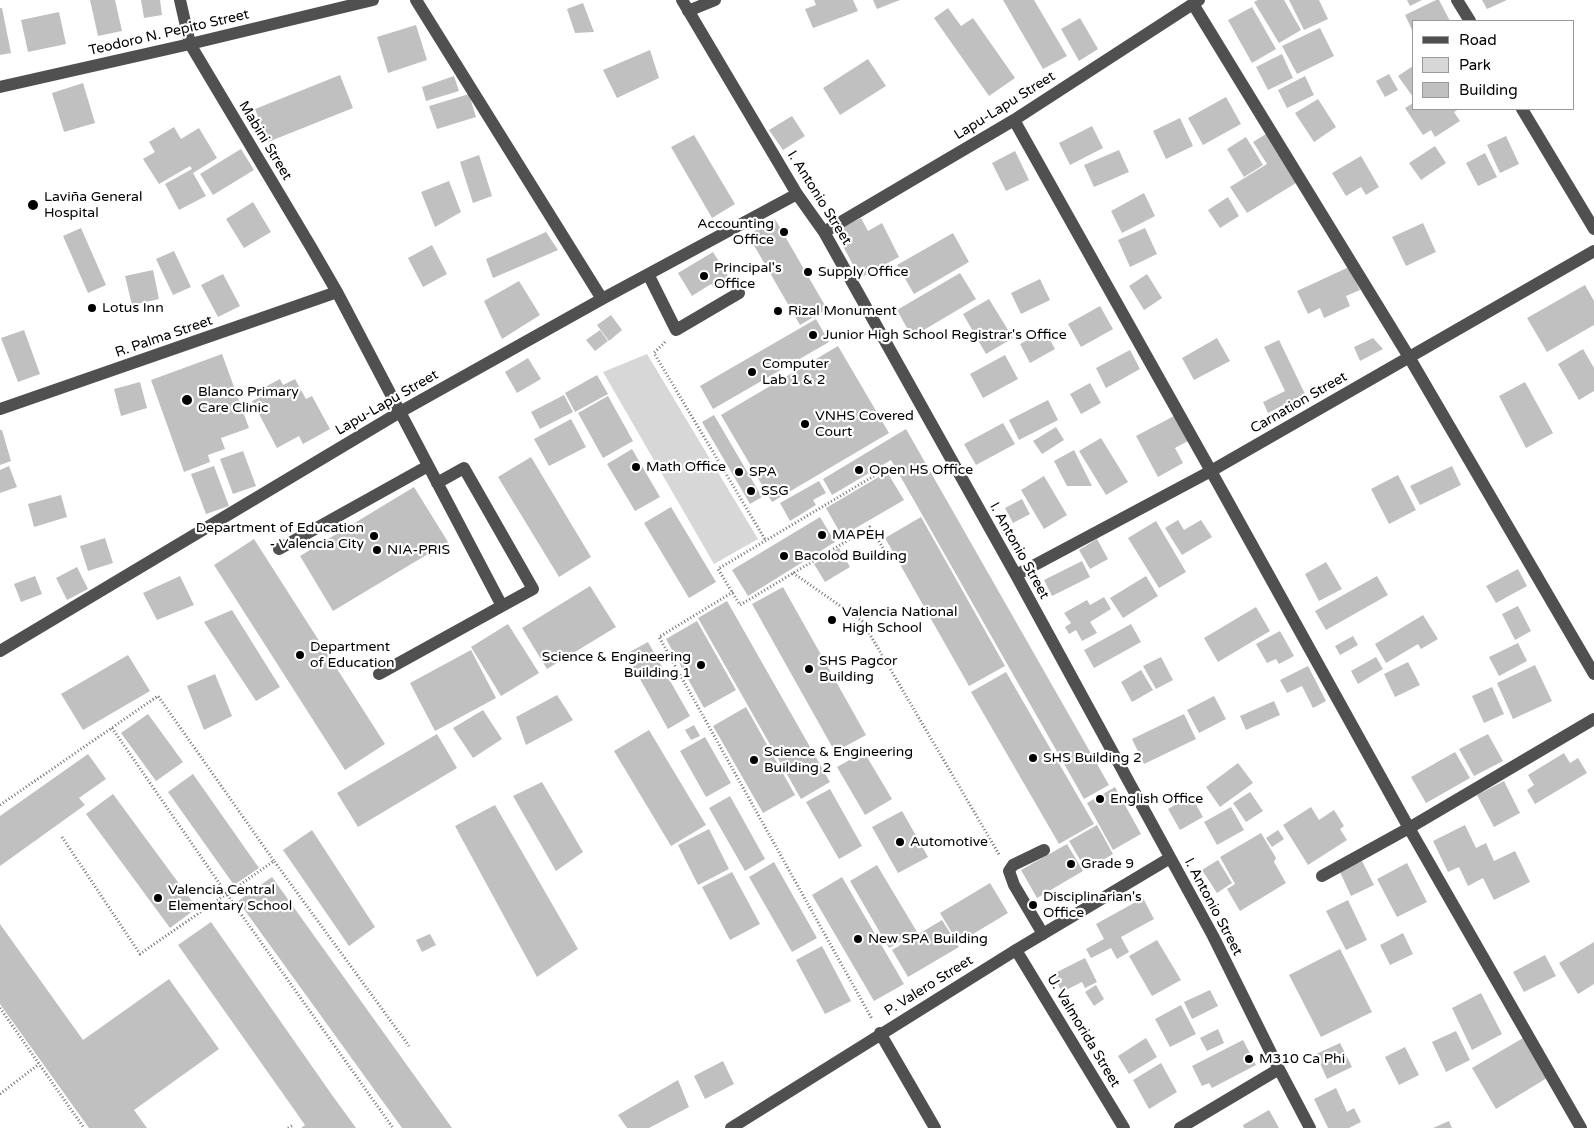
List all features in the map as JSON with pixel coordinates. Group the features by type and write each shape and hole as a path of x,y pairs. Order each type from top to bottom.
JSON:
{"street":[{"name":"Mabini Street","path":"180,0 190,44 337,292 502,606"},
{"name":"Teodoro N. Pepito Street","path":"0,87 373,0"},
{"path":"416,0 602,299"},
{"name":"I. Antonio Street","path":"682,0 797,194 824,232 1016,575 1213,936 1310,1128"},
{"path":"688,11 715,0"},
{"path":"1457,0 1469,20"},
{"path":"1196,2 1409,357 1594,674"},
{"name":"Lapu-Lapu Street","path":"824,232 1014,120 1196,2"},
{"path":"1523,110 1594,229"},
{"path":"1014,120 1409,828 1581,1128"},
{"name":"Lapu-Lapu Street","path":"0,651 400,412 602,299 797,194"},
{"name":"Carnation Street","path":"1016,575 1211,471 1594,251"},
{"path":"648,274 676,330 739,293"},
{"name":"R. Palma Street","path":"0,409 337,292"},
{"path":"279,549 428,466"},
{"path":"379,674 533,589 464,468 437,483"},
{"path":"1322,876 1409,828 1594,718"},
{"path":"1043,934 1014,885 1009,871 1013,865 1044,850"},
{"name":"P. Valero Street","path":"731,1128 1016,950 1170,858"},
{"name":"U. Valmorida Street","path":"1016,950 1124,1128"},
{"path":"880,1034 935,1128"},
{"path":"1180,1128 1279,1069"}],"path":[{"path":"676,330 654,353 766,541"},
{"path":"889,467 718,569 740,605 870,527 891,561"},
{"path":"792,573 862,621 1009,871"},
{"path":"733,592 658,638 880,1034"},
{"path":"0,805 158,696 274,861 409,1046"},
{"path":"112,728 226,893 393,1128"},
{"path":"62,837 140,954 274,861"},
{"path":"0,1008 84,1128"},
{"path":"0,1094 39,1064"},
{"path":"288,1128 293,1125"}],"green space":[{"path":"647,354 758,539 714,564 603,372"}],"building":[{"path":"90,0 115,0 122,31 98,36"},
{"path":"141,0 160,0 162,15 144,18"},
{"path":"814,0 853,0 858,11 813,28 805,9 816,5"},
{"path":"873,0 900,0 877,9"},
{"path":"1003,0 1034,0 1067,56 1043,69"},
{"path":"1258,0 1284,0 1301,30 1279,43 1254,2"},
{"path":"1289,0 1319,0 1328,19 1304,30"},
{"path":"1407,0 1422,0 1410,6"},
{"path":"1439,0 1449,20 1412,20 1412,30 1405,15"},
{"path":"1482,0 1507,0 1487,9"},
{"path":"583,3 594,32 575,33 567,9"},
{"path":"1252,7 1276,49 1252,63 1228,20"},
{"path":"0,8 2,8 11,53 0,55"},
{"path":"948,8 961,26 973,18 1015,78 989,96 934,18"},
{"path":"59,12 66,44 28,52 21,20"},
{"path":"1080,18 1098,49 1079,61 1061,29"},
{"path":"416,25 427,60 388,73 377,37"},
{"path":"1320,28 1334,56 1297,74 1282,46"},
{"path":"650,50 659,78 617,98 603,70"},
{"path":"1282,54 1293,78 1268,90 1256,67"},
{"path":"868,59 886,86 840,115 823,88"},
{"path":"1412,67 1412,96 1398,76"},
{"path":"1389,74 1398,90 1385,97 1376,81"},
{"path":"340,75 353,108 268,142 255,109"},
{"path":"454,76 459,91 426,101 422,87"},
{"path":"1305,76 1314,95 1287,108 1278,90"},
{"path":"83,83 95,123 64,132 52,93"},
{"path":"469,94 476,117 437,129 429,106"},
{"path":"1226,97 1241,124 1203,145 1188,118"},
{"path":"1318,99 1336,127 1314,142 1295,113"},
{"path":"1412,104 1412,110 1457,110 1454,112 1460,121 1435,137 1431,130 1423,135 1405,108"},
{"path":"792,116 805,136 783,150 769,130"},
{"path":"1180,118 1193,146 1166,159 1153,131"},
{"path":"1092,126 1103,148 1070,165 1059,143"},
{"path":"174,127 181,139 199,128 217,158 193,173 206,196 179,210 165,184 192,169 190,166 159,184 143,159 155,152 149,142"},
{"path":"1266,134 1296,183 1247,213 1230,187 1267,164 1253,142"},
{"path":"694,135 735,204 712,218 671,147"},
{"path":"1506,136 1519,164 1500,173 1487,145"},
{"path":"1246,137 1263,165 1244,177 1227,149"},
{"path":"1435,146 1446,163 1421,180 1409,163"},
{"path":"241,149 254,170 213,195 200,174"},
{"path":"1119,150 1129,172 1094,187 1084,165"},
{"path":"1015,151 1029,180 1006,191 992,163"},
{"path":"1485,153 1497,177 1478,186 1466,163"},
{"path":"479,155 492,196 473,203 460,162"},
{"path":"1361,156 1379,187 1366,195 1361,187 1346,196 1332,173"},
{"path":"449,181 461,212 435,227 421,192"},
{"path":"1144,193 1155,216 1122,233 1111,211"},
{"path":"1228,197 1239,216 1220,228 1208,210"},
{"path":"253,202 271,232 244,248 226,219"},
{"path":"861,218 868,231 882,223 899,257 860,278 835,231"},
{"path":"775,219 827,309 800,325 748,235"},
{"path":"1423,223 1436,252 1406,266 1392,237"},
{"path":"81,228 106,285 88,293 63,236"},
{"path":"1145,228 1157,254 1130,267 1118,240"},
{"path":"546,232 558,250 493,278 486,259"},
{"path":"953,233 969,262 914,294 897,265"},
{"path":"432,245 447,274 423,287 408,258"},
{"path":"174,251 191,287 173,295 156,259"},
{"name":"Principal's Office","path":"713,252 730,279 714,288 711,284 692,296 678,273"},
{"path":"1349,267 1360,290 1346,296 1350,306 1324,318 1320,308 1308,314 1297,291"},
{"path":"153,270 159,299 132,305 125,276"},
{"path":"960,273 976,299 912,337 897,310"},
{"path":"223,274 240,306 218,317 201,285"},
{"path":"1147,274 1162,298 1144,310 1129,286"},
{"path":"1040,279 1050,300 1021,314 1011,293"},
{"path":"519,281 540,315 502,339 484,301"},
{"path":"1585,285 1594,301 1594,325 1547,352 1527,318"},
{"path":"989,299 1013,338 986,354 963,314"},
{"path":"1100,306 1113,329 1081,347 1068,324"},
{"path":"611,315 622,330 609,341 597,325"},
{"path":"816,319 829,342 713,409 700,386"},
{"path":"24,330 40,374 18,382 1,338"},
{"path":"600,330 608,341 595,351 586,340"},
{"path":"1045,331 1055,349 1030,363 1020,344"},
{"path":"1217,338 1230,361 1194,380 1182,358"},
{"path":"1373,338 1383,349 1360,361 1354,347"},
{"path":"1279,340 1305,394 1268,413 1263,402 1285,391 1264,347"},
{"name":"VNHS Covered Court","path":"838,346 889,433 772,502 721,415"},
{"path":"1583,349 1594,368 1594,391 1579,400 1558,364"},
{"path":"1130,350 1140,369 1106,388 1096,368"},
{"path":"222,354 249,428 221,438 225,449 208,455 210,462 184,472 151,380"},
{"path":"1005,355 1018,379 983,398 970,374"},
{"path":"528,358 541,379 517,393 505,372"},
{"path":"597,375 608,394 575,412 565,393"},
{"path":"280,379 283,385 295,379 306,399 312,396 330,429 303,444 299,436 277,448 252,401 266,394 263,388"},
{"path":"140,382 147,408 121,416 114,389"},
{"path":"1525,382 1553,433 1526,448 1499,396"},
{"path":"1090,383 1101,403 1081,414 1070,394"},
{"path":"564,395 573,412 540,429 531,412"},
{"path":"608,396 633,441 603,458 578,413"},
{"path":"1048,400 1058,420 1019,440 1009,420"},
{"path":"714,415 762,497 750,504 702,422"},
{"path":"1174,416 1188,441 1175,448 1183,463 1158,477 1136,436"},
{"path":"571,419 586,447 549,466 534,439"},
{"path":"1003,423 1015,444 976,465 964,444"},
{"path":"1056,427 1064,440 1042,454 1033,441"},
{"path":"906,429 1109,785 1084,799 891,460 832,495 823,479"},
{"path":"0,430 2,430 11,461 0,465"},
{"path":"1101,438 1128,482 1106,495 1079,451"},
{"path":"632,449 660,497 635,511 607,464"},
{"path":"1074,450 1092,486 1067,486 1054,461"},
{"path":"243,451 256,486 233,494 220,459"},
{"path":"531,457 591,557 559,577 498,477"},
{"path":"9,466 17,487 0,493 0,470"},
{"path":"214,466 229,506 206,514 191,474"},
{"path":"1452,466 1461,485 1420,505 1410,486"},
{"path":"887,472 904,500 842,536 826,508"},
{"path":"1398,475 1416,510 1389,524 1371,489"},
{"path":"1044,476 1067,515 1044,529 1021,490"},
{"path":"819,481 826,493 813,500 816,505 790,521 780,503"},
{"path":"414,487 448,542 333,611 300,556"},
{"path":"61,495 67,517 34,527 28,504"},
{"path":"1022,499 1030,514 1013,523 1005,508"},
{"path":"671,507 716,582 689,598 644,523"},
{"name":"Bacolod Building","path":"820,517 835,542 748,596 732,570"},
{"path":"921,517 1005,666 969,686 885,538"},
{"path":"1178,520 1184,530 1201,520 1212,537 1182,555 1165,528"},
{"path":"1156,521 1186,572 1159,588 1128,538"},
{"path":"105,538 113,563 88,571 80,546"},
{"name":"Department of Education","path":"254,539 385,744 345,770 214,565"},
{"path":"1097,539 1108,559 1090,569 1079,550"},
{"path":"839,548 850,567 825,582 814,564"},
{"path":"1082,561 1090,577 1052,596 1044,580"},
{"path":"1326,562 1342,589 1319,601 1305,574"},
{"path":"77,567 88,589 67,600 56,578"},
{"path":"1518,569 1527,586 1496,603 1486,586"},
{"path":"35,576 42,594 21,602 14,584"},
{"path":"180,576 194,605 157,620 143,593"},
{"path":"1146,576 1158,596 1123,618 1110,598"},
{"path":"1377,576 1388,595 1326,630 1315,611"},
{"path":"590,586 616,627 547,669 522,628"},
{"name":"SHS Pagcor Building","path":"783,587 866,735 835,752 752,604"},
{"path":"1104,597 1111,609 1090,622 1097,633 1082,641 1076,630 1069,634 1065,627 1071,623 1064,613 1087,600 1090,605"},
{"path":"727,601 830,782 801,799 698,618"},
{"path":"1518,606 1531,631 1515,640 1502,614"},
{"path":"1256,607 1270,631 1218,662 1204,638"},
{"path":"232,610 280,687 256,701 204,622"},
{"path":"1423,615 1438,639 1421,649 1418,644 1386,663 1375,644"},
{"name":"Science & Engineering Building 1","path":"697,621 736,690 704,708 666,639"},
{"path":"508,624 539,673 501,696 471,647"},
{"path":"1131,624 1141,642 1094,668 1084,650"},
{"path":"1280,631 1294,656 1279,664 1276,659 1267,663 1256,644"},
{"path":"1353,636 1358,645 1340,655 1335,646"},
{"path":"648,642 690,716 668,729 626,654"},
{"path":"1518,643 1527,661 1499,676 1489,657"},
{"path":"471,650 496,698 435,731 410,683"},
{"path":"128,655 150,691 83,730 61,694"},
{"path":"1161,657 1173,680 1156,689 1143,666"},
{"path":"1376,657 1383,669 1358,684 1351,671"},
{"path":"1408,662 1420,685 1395,697 1384,674"},
{"path":"1535,665 1552,701 1513,719 1497,683"},
{"path":"1308,666 1326,701 1313,708 1302,686 1287,693 1280,680"},
{"path":"1141,670 1153,690 1132,702 1121,682"},
{"name":"SHS Building 2","path":"1006,672 1094,824 1059,844 971,692"},
{"path":"215,674 232,716 204,730 187,686"},
{"path":"1492,687 1504,714 1484,723 1472,696"},
{"path":"557,695 573,720 526,745 516,717"},
{"path":"1214,696 1226,719 1199,733 1187,710"},
{"path":"1274,701 1280,715 1246,730 1240,716"},
{"name":"Science & Engineering Building 2","path":"746,707 795,795 763,813 713,726"},
{"path":"483,710 502,739 473,758 453,728"},
{"path":"148,714 183,762 156,781 121,733"},
{"path":"1184,714 1196,739 1144,764 1132,739"},
{"path":"694,725 700,736 691,740 685,730"},
{"path":"649,730 706,825 671,846 614,751"},
{"path":"437,734 457,768 358,827 337,793"},
{"path":"1488,734 1503,761 1474,776 1459,749"},
{"path":"705,737 731,783 706,797 680,751"},
{"path":"864,752 892,799 865,815 837,767"},
{"path":"1455,752 1470,778 1426,803 1411,777"},
{"path":"1564,753 1570,763 1578,758 1587,773 1535,804 1527,790 1534,785 1528,775"},
{"path":"88,754 106,779 79,798 85,805 0,866 0,816"},
{"path":"1238,763 1253,783 1220,807 1206,787"},
{"path":"193,774 259,868 234,885 168,792"},
{"path":"1504,781 1520,813 1494,827 1477,795"},
{"path":"542,782 583,852 556,871 513,796"},
{"path":"1115,787 1141,834 1113,850 1087,803"},
{"path":"830,789 862,846 839,859 806,802"},
{"path":"1250,792 1263,811 1246,822 1233,803"},
{"path":"113,794 197,908 170,928 86,814"},
{"path":"730,796 765,859 745,871 709,808"},
{"path":"1191,796 1203,817 1180,830 1168,809"},
{"path":"495,805 578,949 537,977 455,826"},
{"path":"1231,807 1244,830 1217,845 1204,822"},
{"path":"1311,807 1319,820 1334,810 1344,826 1340,829 1347,840 1308,865 1283,825"},
{"name":"Automotive","path":"902,811 928,857 898,873 872,827"},
{"path":"1097,825 1113,854 1086,870 1069,841"},
{"path":"1465,825 1476,848 1486,843 1494,861 1515,851 1530,882 1494,900 1483,878 1468,886 1459,867 1448,872 1433,841"},
{"path":"709,829 729,869 698,885 678,845"},
{"path":"312,830 375,927 349,946 283,850"},
{"path":"1278,830 1284,839 1272,847 1266,838"},
{"path":"1261,833 1276,858 1274,862 1286,883 1240,911 1227,889 1235,884 1220,857"},
{"path":"1067,844 1083,871 1037,898 1021,870"},
{"path":"1361,859 1374,885 1351,896 1339,870"},
{"path":"1218,860 1232,883 1217,893 1202,870"},
{"path":"774,862 817,938 792,952 749,877"},
{"path":"1407,863 1427,902 1397,917 1377,879"},
{"path":"877,865 917,932 889,948 850,881"},
{"path":"732,872 760,924 730,940 702,887"},
{"path":"272,877 452,1128 402,1128 238,901"},
{"name":"New SPA Building","path":"842,877 904,984 874,1001 812,895"},
{"path":"990,883 1008,913 958,943 940,913"},
{"path":"1143,898 1154,919 1121,937 1129,952 1117,959 1111,948 1091,958 1086,949 1104,939 1096,924"},
{"path":"1348,900 1367,940 1346,950 1326,911"},
{"path":"942,920 959,947 908,977 892,950"},
{"path":"211,922 356,1128 301,1128 305,1125 178,945"},
{"path":"0,924 83,1040 169,979 219,1049 134,1110 147,1128 89,1128 0,1004"},
{"path":"1403,933 1413,954 1390,965 1380,945"},
{"path":"430,934 436,945 422,952 416,940"},
{"path":"1157,940 1181,980 1152,996 1129,956"},
{"path":"1594,942 1594,984 1578,994 1559,963"},
{"path":"822,946 851,1001 825,1014 796,960"},
{"path":"1340,949 1372,1012 1321,1037 1289,975"},
{"path":"1545,955 1556,976 1524,992 1513,972"},
{"path":"1085,958 1097,982 1085,988 1082,982 1062,992 1053,974"},
{"path":"1096,985 1104,999 1094,1006 1085,992"},
{"path":"1210,990 1218,1006 1192,1019 1184,1002"},
{"path":"1481,993 1502,1034 1472,1050 1452,1008"},
{"path":"1181,1005 1196,1034 1170,1047 1155,1019"},
{"path":"1218,1029 1224,1043 1207,1051 1200,1038"},
{"path":"1456,1031 1470,1060 1446,1072 1432,1042"},
{"path":"1146,1038 1157,1057 1129,1074 1118,1056"},
{"path":"1523,1038 1547,1078 1496,1109 1472,1068"},
{"path":"1243,1040 1256,1065 1212,1088 1209,1083 1202,1086 1192,1066"},
{"path":"1340,1043 1352,1067 1327,1079 1316,1054"},
{"path":"1405,1047 1419,1075 1399,1085 1385,1057"},
{"path":"723,1061 734,1084 705,1099 694,1076"},
{"path":"1161,1063 1177,1092 1149,1109 1133,1080"},
{"path":"678,1080 689,1107 649,1128 627,1128 618,1115"},
{"path":"1336,1088 1347,1112 1354,1108 1361,1122 1349,1128 1328,1128 1314,1099"},
{"path":"1269,1110 1279,1128 1244,1128 1243,1125"},
{"path":"1449,1121 1452,1128 1433,1128"}],"place":[{"name":"Laviña General Hospital","path":"33,205"},
{"name":"Accounting Office","path":"784,232"},
{"name":"Supply Office","path":"808,272"},
{"name":"Principal's Office","path":"704,276"},
{"name":"Lotus Inn","path":"92,308"},
{"name":"Rizal Monument","path":"778,311"},
{"name":"Junior High School Registrar's Office","path":"813,335"},
{"name":"Computer Lab 1 & 2","path":"752,372"},
{"name":"Blanco Primary Care Clinic","path":"187,400"},
{"name":"VNHS Covered Court","path":"805,424"},
{"name":"Math Office","path":"636,467"},
{"name":"Open HS Office","path":"859,470"},
{"name":"SPA","path":"739,472"},
{"name":"SSG","path":"751,491"},
{"name":"MAPEH","path":"822,535"},
{"name":"Department of Education - Valencia City","path":"374,536"},
{"name":"NIA-PRIS","path":"377,550"},
{"name":"Bacolod Building","path":"784,556"},
{"name":"Valencia National High School","path":"832,620"},
{"name":"Department of Education","path":"300,655"},
{"name":"Science & Engineering Building 1","path":"701,665"},
{"name":"SHS Pagcor Building","path":"809,669"},
{"name":"SHS Building 2","path":"1033,758"},
{"name":"Science & Engineering Building 2","path":"754,760"},
{"name":"English Office","path":"1100,799"},
{"name":"Automotive","path":"900,842"},
{"name":"Grade 9","path":"1071,864"},
{"name":"Valencia Central Elementary School","path":"158,898"},
{"name":"Disciplinarian's Office","path":"1033,905"},
{"name":"New SPA Building","path":"858,939"},
{"name":"M310 Ca Phi","path":"1249,1059"}]}
